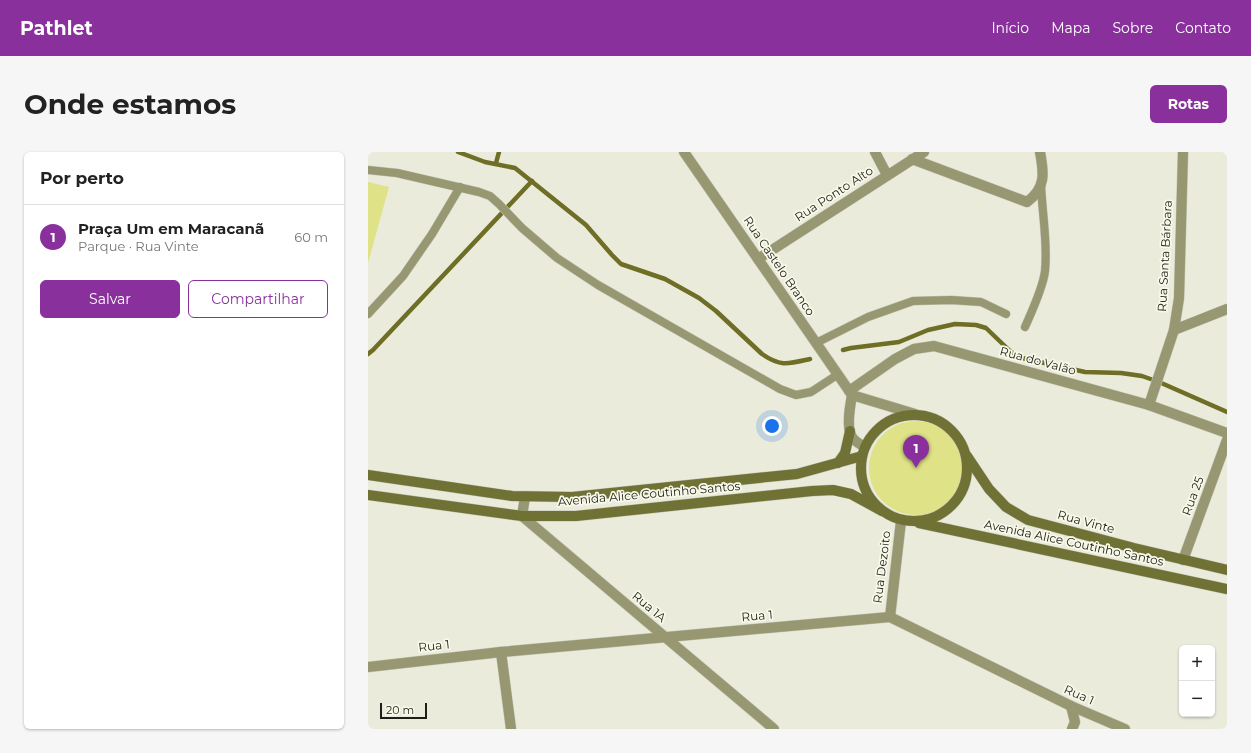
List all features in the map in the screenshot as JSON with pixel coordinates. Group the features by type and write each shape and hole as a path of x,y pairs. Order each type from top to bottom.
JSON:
{"main road":[{"path":"915,414 938,420 956,434 966,455 968,474 962,493 950,508 934,518 916,522 901,521 882,512 868,496 861,476 863,452 877,430 894,418 915,414"},
{"path":"838,463 845,453 850,431"},
{"name":"Avenida Alice Coutinho Santos","path":"368,475 525,497 572,497 797,474 838,463 863,452"},
{"name":"Rua Vinte","path":"966,455 989,490 1006,507 1028,520 1134,548 1227,570"},
{"name":"Avenida Alice Coutinho Santos","path":"368,495 522,516 576,516 833,490 851,494 882,512"},
{"name":"Avenida Alice Coutinho Santos","path":"916,522 1227,589"}],"street":[{"name":"Rua Castelo Branco","path":"684,152 850,393"},
{"path":"874,152 887,175"},
{"name":"Rua Ponto Alto","path":"758,259 924,152"},
{"path":"912,159 1027,202 1036,195 1042,184 1040,152"},
{"name":"Rua Santa Bárbara","path":"1149,405 1174,330 1179,298 1183,152"},
{"path":"1174,330 1227,309"},
{"name":"Rua do Valão","path":"850,393 895,359 914,349 934,346 1149,405 1227,433"},
{"path":"863,452 850,431 850,393 915,414"},
{"name":"Rua 25","path":"1183,560 1227,440"},
{"path":"522,516 525,497"},
{"name":"Rua 1A","path":"522,516 774,729"},
{"name":"Rua Dezoito","path":"890,617 901,521"},
{"name":"Rua 1","path":"368,667 501,652 890,617 1071,706 1122,728"},
{"path":"501,652 511,729"},
{"path":"1071,706 1075,722 1072,729"},
{"path":"1109,729 1122,728"}],"lane":[{"path":"368,170 397,173 479,192 494,199 522,228 557,258 598,285 780,389 796,395 811,392 837,375"},
{"path":"1025,327 1036,299 1044,272 1045,244 1042,184"},
{"path":"368,314 407,270 432,234 460,188"},
{"path":"816,343 868,317 913,301 951,300 981,302 1006,314"}],"green space":[{"path":"368,182 389,187 368,263"},
{"path":"916,421 934,425 949,435 959,450 963,468 959,486 949,501 934,511 916,515 898,511 883,501 873,486 869,468 873,450 883,435 898,425"}],"waterway":[{"path":"458,152 485,162 515,168 586,225 621,264 665,279 699,298 716,311 762,354 780,363 790,363 810,359"},
{"path":"496,163 499,152"},
{"path":"368,354 532,181"},
{"path":"843,350 899,342 928,330 955,324 976,325 986,328 1011,352 1022,358 1085,372 1121,373 1142,376 1227,412"}],"place":[{"name":"Praça Um em Maracanã","path":"916,468"}]}
